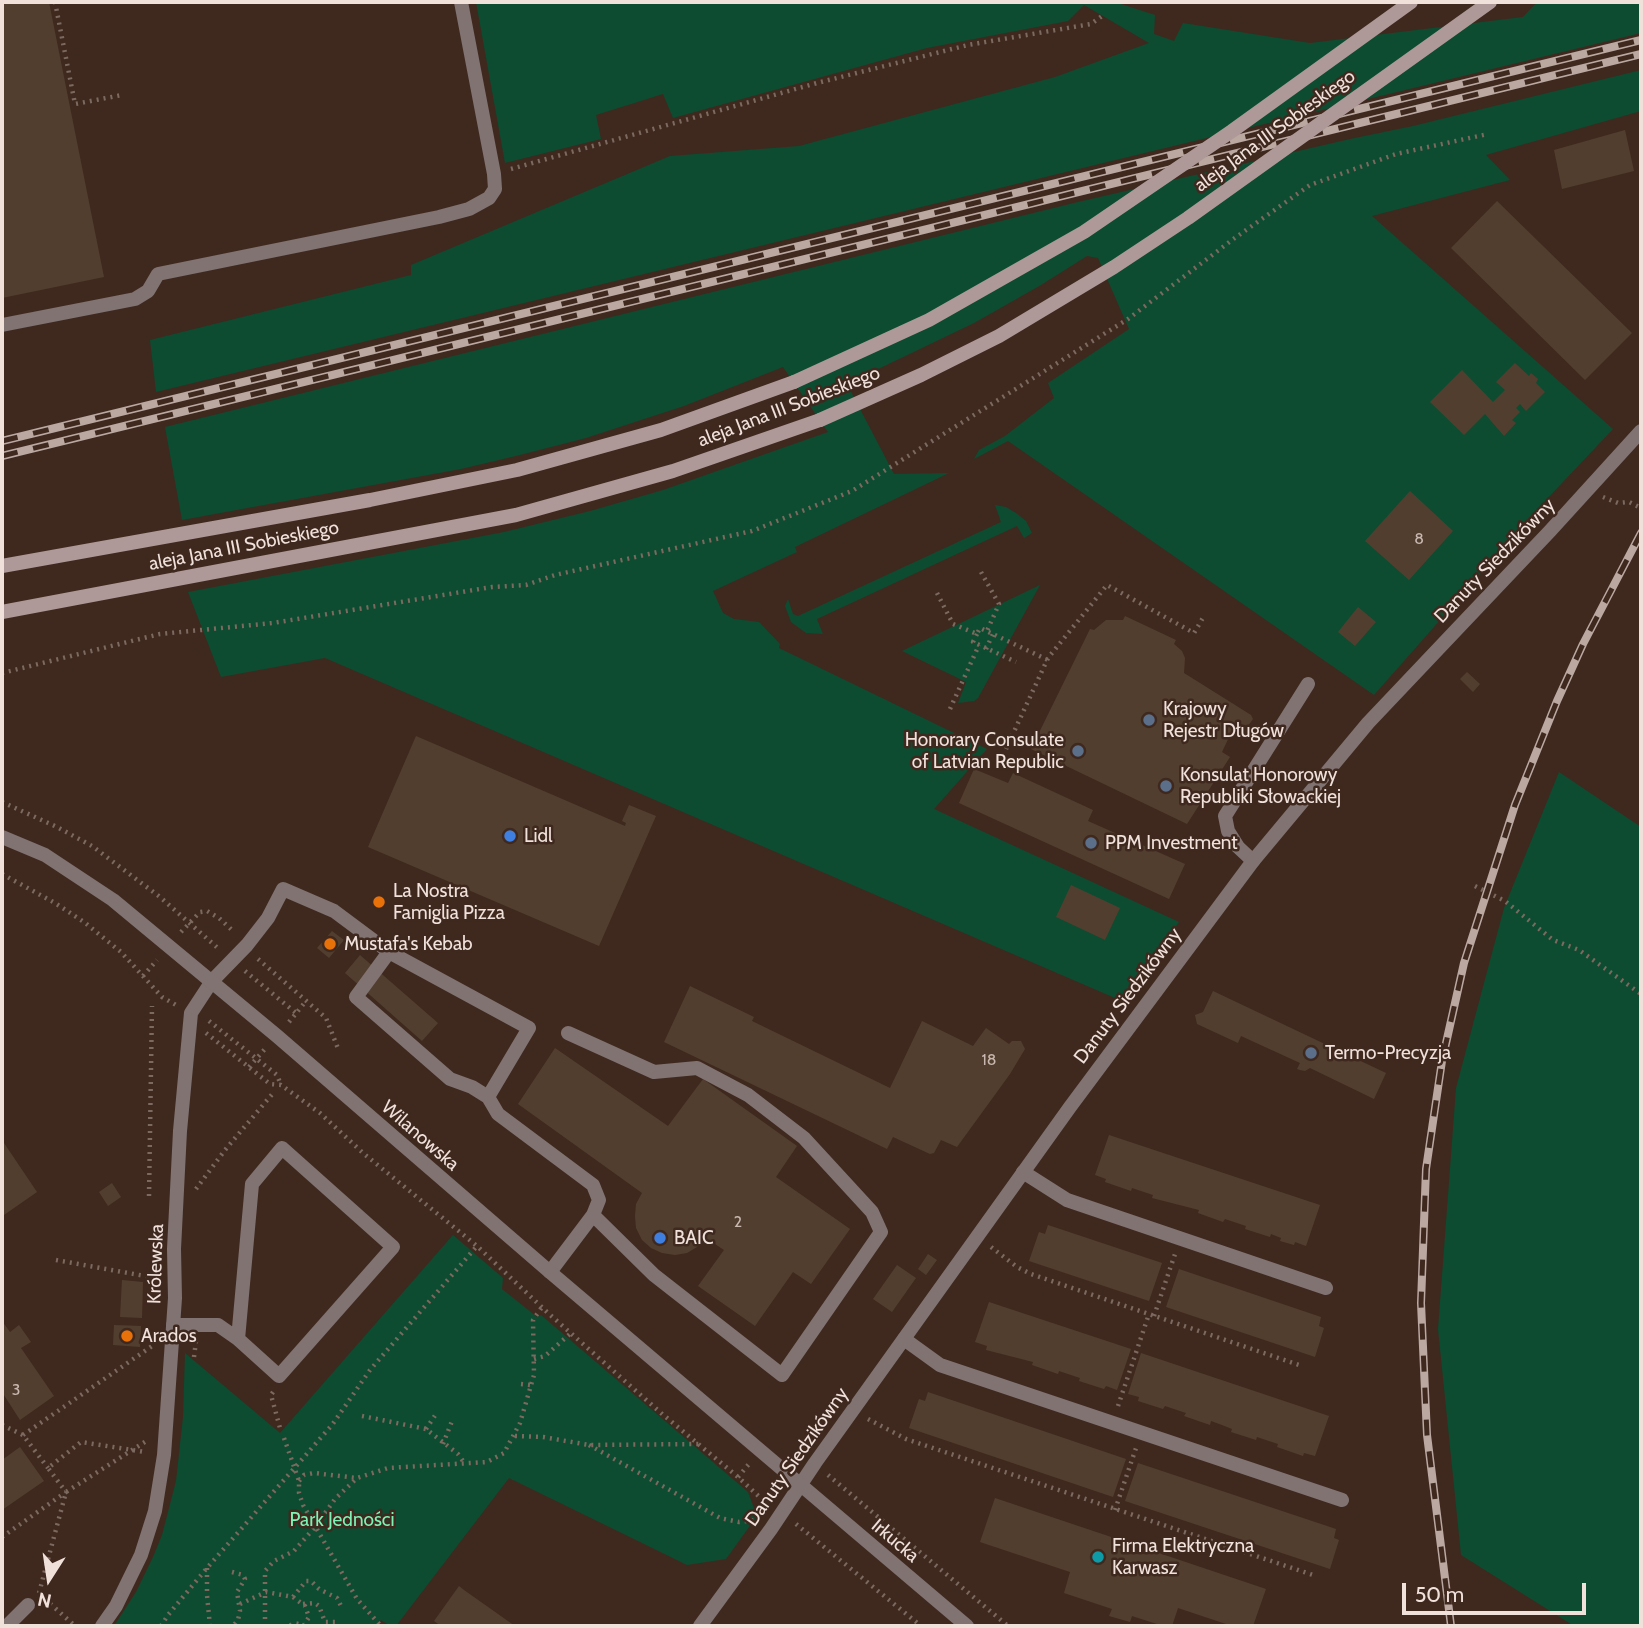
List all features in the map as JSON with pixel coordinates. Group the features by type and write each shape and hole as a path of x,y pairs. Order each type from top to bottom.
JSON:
{"main road":[{"name":"aleja Jana III Sobieskiego","path":"2,566 357,502 517,470 661,430 794,382 929,320 1084,232 1232,131 1411,2"},
{"name":"aleja Jana III Sobieskiego","path":"2,612 516,514 674,471 820,420 921,375 999,336 1114,267 1188,218 1490,2"}],"street":[{"path":"2,325 135,299 148,291 158,274 469,209 489,198 495,189 494,174 461,2"},
{"name":"Danuty Siedzikówny","path":"700,1626 1023,1172 1253,861 1367,723 1641,431"},
{"path":"1253,861 1238,847 1228,831 1225,816 1308,684"},
{"name":"Wilanowska","path":"2,837 44,855 113,900 212,981 800,1486"},
{"name":"Królewska","path":"102,1626 116,1606 141,1555 155,1511 164,1455 173,1325 180,1131 191,1013 212,981 247,945 268,918 283,889 334,911 389,951"},
{"path":"488,1097 529,1028 389,951 356,998 450,1079 472,1087 488,1097 498,1114 593,1185 599,1200 593,1214 550,1272"},
{"path":"568,1033 654,1072 697,1068 748,1095 804,1138 872,1212 881,1232 782,1375 654,1275 593,1214"},
{"path":"173,1325 218,1325 279,1376 393,1247 282,1148 252,1184 238,1339"},
{"path":"1023,1172 1067,1200 1326,1288"},
{"path":"904,1339 940,1364 1342,1500"},
{"name":"Irkucka","path":"800,1486 967,1626"},
{"path":"7,1626 28,1605"}],"path":[{"path":"55,2 75,104 121,95"},
{"path":"494,174 817,83 968,45 1091,24 1102,16"},
{"path":"2,673 160,634 273,623 492,587 526,585 555,575 752,531 852,491 1128,319 1310,185 1396,154 1488,134"},
{"path":"1592,486 1606,500 1629,502 1641,508"},
{"path":"981,572 999,604 987,631"},
{"path":"1006,749 1048,660 1107,585 1194,633 1204,616"},
{"path":"937,593 953,624 977,634"},
{"path":"1016,662 973,642 980,628 1048,660"},
{"path":"986,649 993,634"},
{"path":"950,709 979,645"},
{"path":"2,802 92,846 160,897 296,1013 306,1001"},
{"path":"2,874 55,903 106,939 157,994 177,1005"},
{"path":"1475,886 1505,901 1553,940 1579,950 1641,994"},
{"path":"189,922 200,912 207,911 219,918 256,956 326,1018 339,1051"},
{"path":"149,1196 152,1006"},
{"path":"211,1022 277,1075 281,1085"},
{"path":"203,1031 270,1084 281,1085 320,1113 363,1153 477,1246 661,1413 701,1444 771,1507"},
{"path":"249,1067 257,1058"},
{"path":"195,1202 196,1189 205,1176 274,1092"},
{"path":"1112,1423 1180,1239"},
{"path":"988,1245 1031,1274 1302,1366"},
{"path":"162,1626 206,1568 332,1425 370,1370 477,1246"},
{"path":"56,1260 174,1280"},
{"path":"157,1278 157,1291"},
{"path":"299,1481 304,1475 314,1473 357,1478 388,1468 463,1461 487,1462 504,1453 515,1436 534,1375 533,1320 542,1307"},
{"path":"23,1435 156,1346 155,1331"},
{"path":"534,1359 545,1356 571,1333"},
{"path":"279,1376 271,1395 279,1428"},
{"path":"521,1384 531,1385"},
{"path":"426,1429 436,1414"},
{"path":"362,1416 426,1429 463,1461"},
{"path":"864,1417 906,1439 1316,1576"},
{"path":"443,1444 452,1421"},
{"path":"2,1425 23,1435 66,1492"},
{"path":"2,1537 149,1439 151,1430"},
{"path":"1115,1510 1142,1432"},
{"path":"515,1436 543,1437 589,1445 701,1444"},
{"path":"284,1438 299,1481 303,1505 357,1599 381,1626"},
{"path":"48,1468 81,1442 164,1455"},
{"path":"589,1445 720,1518 738,1522 759,1519"},
{"path":"815,1463 1008,1626"},
{"path":"738,1476 750,1464"},
{"path":"265,1626 265,1571 274,1561 294,1551 335,1499 357,1478"},
{"path":"66,1492 38,1593 75,1626"},
{"path":"793,1522 921,1626"},
{"path":"206,1568 210,1626"},
{"path":"232,1572 243,1575 245,1579 237,1592 239,1616 233,1626"},
{"path":"293,1597 306,1581 311,1581 319,1589 337,1598 341,1606"},
{"path":"240,1604 267,1592 293,1597 303,1604 307,1611 307,1622 304,1625 294,1623 289,1626"},
{"path":"303,1604 315,1603 326,1622 337,1622"}],"green space":[{"path":"476,2 1115,2 1155,15 1154,34 1174,41 1183,23 1310,43 1523,17 1537,2 1641,2 1641,33 156,392 150,340 411,275 411,265 670,156 799,146 1055,77 1149,43 1084,5 1068,21 927,48 673,118 663,94 596,115 601,139 505,163"},
{"path":"1641,70 1641,111 1486,155 1510,180 1372,216 1613,429 1545,501 1374,695 1008,441 974,459 979,450 1005,436 1054,398 1048,383 1129,329 1098,258 1087,256 974,323 847,384 894,474 949,473 795,547 797,552 713,591 723,613 734,619 759,622 780,644 779,648 987,749 934,809 1179,922 1122,1001 325,658 221,677 188,592 504,532 590,511 663,490 828,432 783,367 684,406 586,438 520,455 461,469 182,520 165,427 1078,202 1413,126"},
{"path":"995,505 1016,513 1026,521 1032,533 1024,538 1017,526 817,619 823,634 806,633 791,622 785,606 788,599 793,614 798,616 1001,522"},
{"path":"1040,585 974,701 958,703 966,682 902,651"},
{"path":"1559,772 1641,827 1641,1626 1574,1626 1461,1555 1438,1329 1456,1088 1504,908"},
{"name":"Park Jedności","path":"453,1235 503,1278 502,1289 537,1317 541,1315 748,1492 757,1516 726,1559 687,1565 509,1478 396,1626 390,1626 381,1620 375,1626 114,1626 136,1592 162,1535 176,1481 183,1417 185,1353 280,1433"}],"building":[{"path":"2,2 49,2 104,277 2,298"},
{"path":"1625,130 1634,171 1562,189 1554,150"},
{"path":"1497,201 1632,333 1585,380 1451,248"},
{"path":"1515,363 1529,376 1531,373 1538,379 1536,383 1545,392 1526,411 1520,404 1516,408 1520,412 1512,420 1516,423 1504,436 1485,414 1464,435 1430,402 1462,370 1493,402 1505,390 1496,382"},
{"path":"1410,491 1453,531 1409,580 1365,541"},
{"path":"1358,607 1376,622 1355,646 1338,632"},
{"name":"Krajowy Rejestr Długów","path":"1125,616 1176,640 1174,644 1185,658 1184,673 1251,715 1253,719 1248,726 1232,731 1222,752 1230,757 1187,824 1031,749 1090,629 1094,630 1106,620 1123,620"},
{"path":"1467,672 1480,684 1473,692 1460,679"},
{"name":"Lidl","path":"416,736 625,826 626,823 622,821 629,805 656,816 599,946 368,847"},
{"name":"PPM Investment","path":"974,769 1008,783 1013,773 1093,810 1088,821 1185,864 1169,899 959,803"},
{"path":"1071,885 1120,908 1105,940 1056,917"},
{"name":"Mustafa's Kebab","path":"332,931 344,940 329,958 317,948"},
{"path":"360,955 438,1023 422,1041 345,973"},
{"path":"690,986 754,1017 752,1021 890,1088 922,1021 973,1046 986,1028 1009,1044 1012,1041 1021,1041 1025,1049 957,1147 941,1140 934,1153 930,1154 893,1137 887,1149 664,1042"},
{"name":"Termo-Precyzja","path":"1213,991 1386,1073 1374,1099 1310,1068 1305,1071 1297,1069 1300,1063 1241,1036 1238,1043 1197,1024 1195,1015 1203,1012"},
{"path":"555,1048 668,1126 703,1079 797,1146 776,1177 850,1229 811,1284 793,1272 755,1326 698,1286 724,1250 706,1238 687,1253 675,1255 651,1248 642,1240 636,1228 635,1216 636,1204 642,1193 518,1104"},
{"path":"1109,1135 1320,1205 1306,1246 1280,1241 1281,1238 1271,1234 1270,1237 1225,1219 1223,1222 1198,1213 1199,1210 1105,1182 1106,1179 1095,1175"},
{"path":"2,1140 37,1192 4,1215 2,1212"},
{"path":"112,1183 121,1197 108,1206 99,1192"},
{"path":"1048,1225 1162,1263 1149,1301 1029,1261 1039,1232 1045,1234"},
{"path":"928,1254 937,1260 926,1275 918,1269"},
{"path":"897,1265 916,1278 892,1312 873,1299"},
{"path":"1179,1269 1321,1317 1319,1326 1324,1328 1315,1357 1166,1307"},
{"path":"122,1280 143,1282 142,1318 120,1317"},
{"path":"989,1302 1131,1349 1117,1390 1106,1386 1104,1389 1059,1371 1058,1374 1032,1365 1033,1362 986,1350 987,1346 975,1342"},
{"path":"2,1321 10,1332 19,1325 31,1342 21,1348 54,1396 20,1420 2,1392"},
{"name":"Arados","path":"114,1325 141,1326 140,1347 113,1345"},
{"path":"1141,1353 1329,1416 1315,1456 1304,1453 1303,1456 1257,1437 1256,1440 1231,1432 1232,1429 1211,1421 1210,1425 1165,1406 1163,1409 1138,1401 1139,1397 1128,1394"},
{"path":"928,1392 1126,1459 1113,1497 909,1428 919,1399 925,1401"},
{"path":"20,1447 44,1481 2,1510 2,1460"},
{"path":"1138,1463 1336,1529 1334,1538 1339,1540 1330,1569 1125,1501"},
{"name":"Firma Elektryczna Karwasz","path":"995,1498 1266,1589 1253,1626 1232,1626 1178,1608 1172,1626 1163,1626 1132,1616 1130,1622 1109,1616 1112,1609 1064,1593 1070,1572 980,1542"},
{"path":"459,1586 515,1626 441,1626 434,1621"}],"railway":[{"path":"2,441 1641,40"},
{"path":"2,456 1641,54"},
{"path":"1451,1626 1427,1435 1421,1303 1426,1169 1442,1061 1464,963 1515,805 1583,644 1641,533"}],"place":[{"name":"Krajowy Rejestr Długów","path":"1149,720"},
{"name":"Honorary Consulate of Latvian Republic","path":"1078,751"},
{"name":"Konsulat Honorowy Republiki Słowackiej","path":"1166,786"},
{"name":"Lidl","path":"510,836"},
{"name":"PPM Investment","path":"1091,843"},
{"name":"La Nostra Famiglia Pizza","path":"379,902"},
{"name":"Mustafa's Kebab","path":"330,944"},
{"name":"Termo-Precyzja","path":"1311,1053"},
{"name":"BAIC","path":"660,1238"},
{"name":"Arados","path":"127,1336"},
{"name":"Firma Elektryczna Karwasz","path":"1098,1557"}]}
